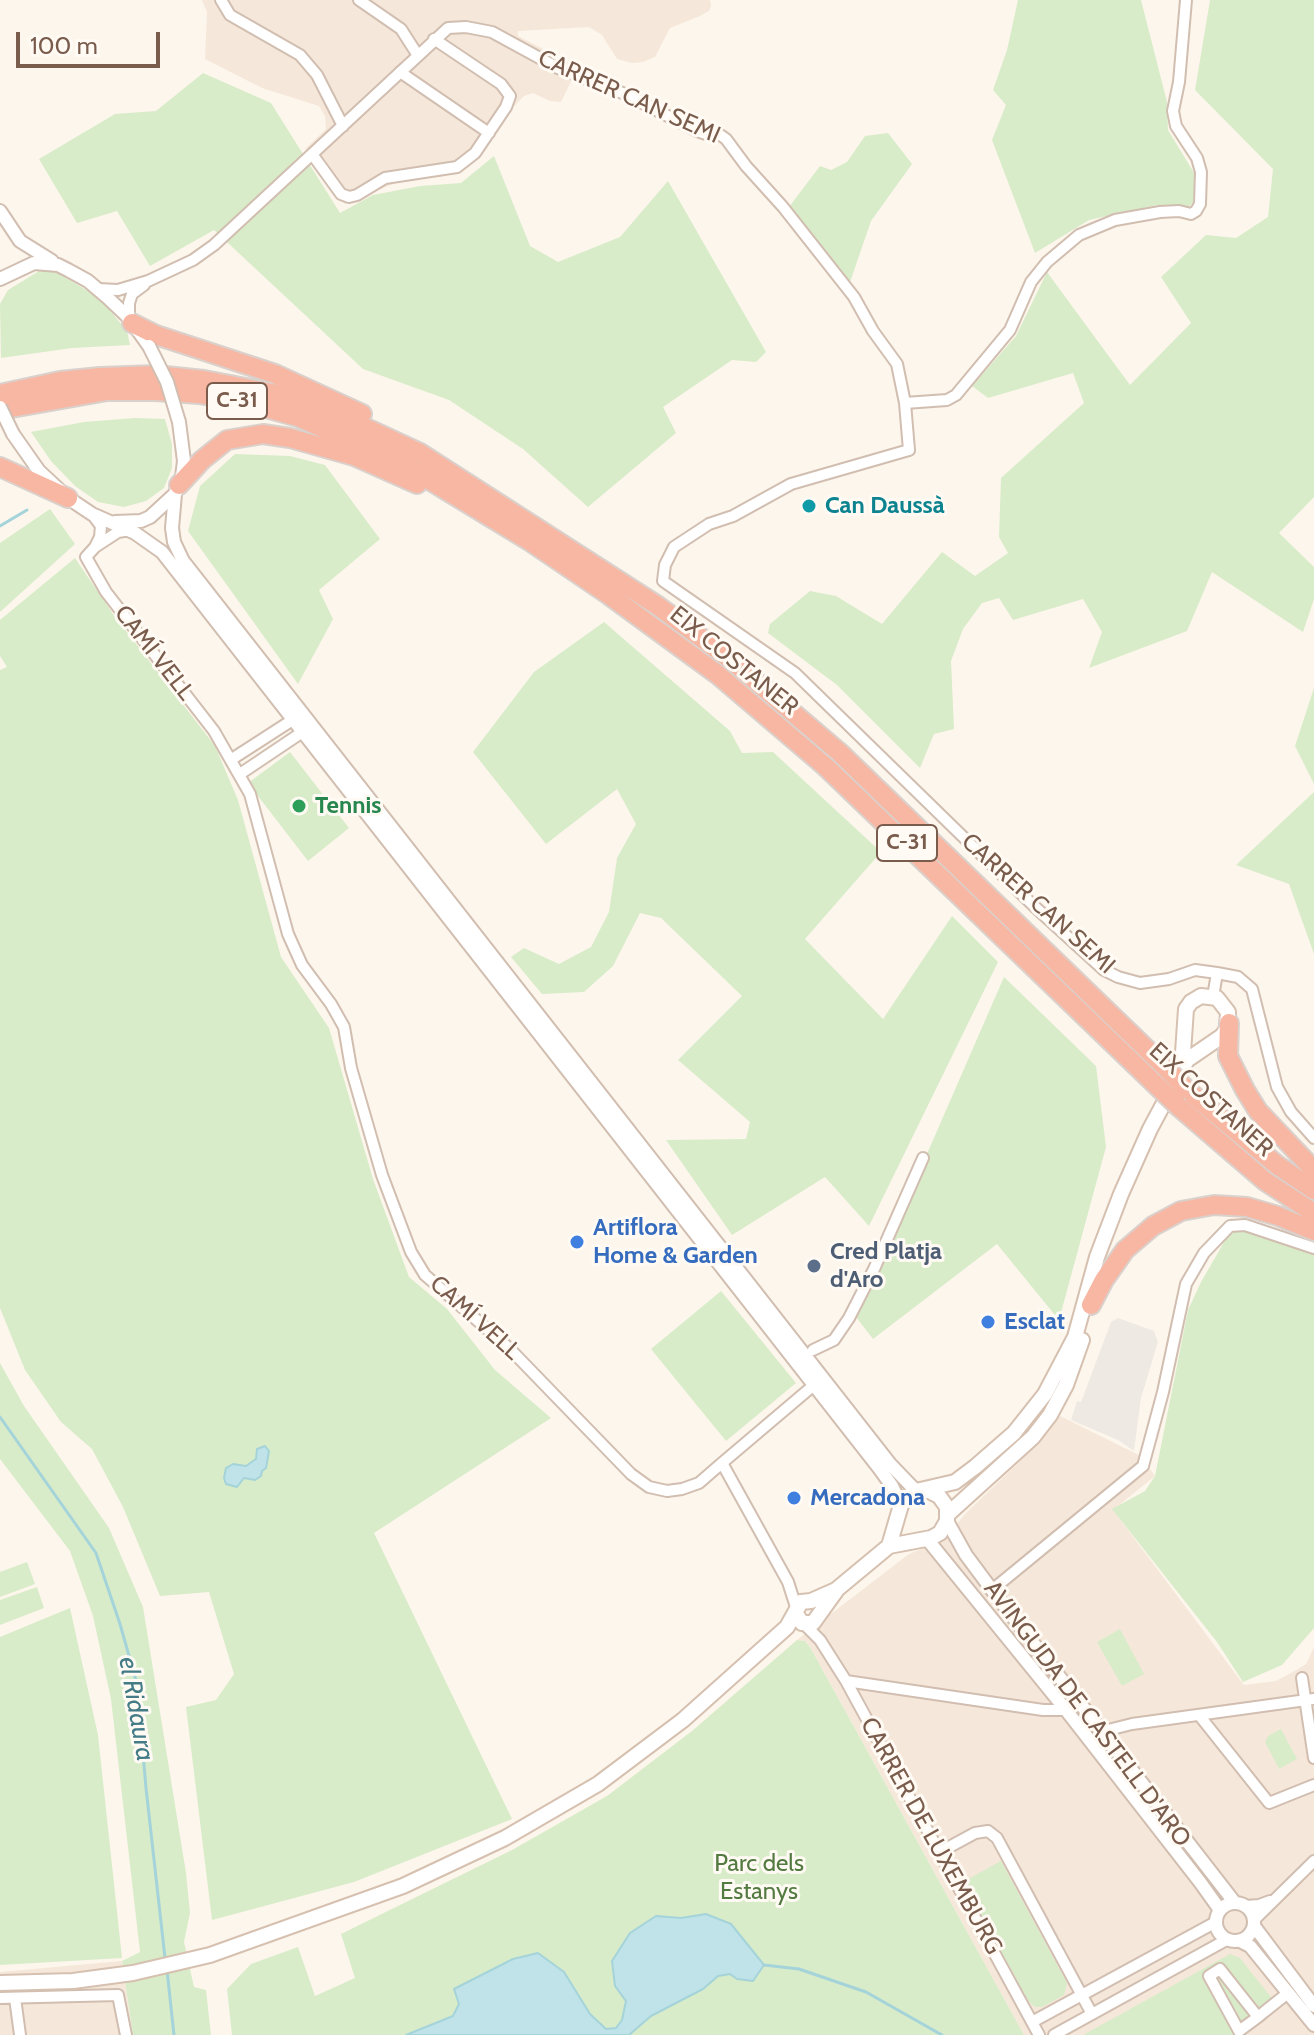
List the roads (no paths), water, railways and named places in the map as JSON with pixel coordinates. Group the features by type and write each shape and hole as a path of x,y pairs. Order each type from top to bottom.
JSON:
{"highway":[{"name":"C-31","path":"130,321 156,335 305,386 345,404 411,442 420,453"},
{"name":"EIX COSTANER","path":"0,394 60,381 100,377 156,375 204,380 282,395 338,415 420,453 633,589 730,659 839,752 1174,1067 1183,1098 1254,1173 1314,1213"},
{"name":"EIX COSTANER","path":"0,408 107,391 184,393 244,402 323,426 403,464 455,494 609,595 739,693 848,788 1153,1082 1183,1098 1314,1190"},
{"name":"C-31","path":"177,489 202,460 227,440 263,434 290,438 354,456 433,491 455,494"},
{"path":"0,467 68,498"},
{"path":"1229,1023 1228,1056 1245,1090 1268,1123 1314,1170"},
{"path":"1091,1305 1125,1250 1153,1226 1181,1211 1214,1205 1247,1207 1314,1231"}],"main road":[{"path":"889,1546 908,1496 955,1482 1014,1433 1045,1394 1075,1337 1097,1257 1121,1194 1174,1067 1185,1054 1184,1012 1191,1002 1201,996 1213,997 1227,1009 1229,1023 1224,1034 1174,1067"},
{"path":"1184,1024 1196,1039 1214,1040"},
{"path":"0,1983 73,1981 133,1973 210,1955 403,1886 505,1838 598,1784 683,1720 804,1614 889,1546 940,1533 948,1517 1033,1437 1050,1415 1076,1358 1091,1305 1097,1257"},
{"path":"921,1491 942,1498 948,1517"},
{"path":"900,1511 906,1532 924,1539"}],"street":[{"path":"221,0 230,15 300,55 317,75 343,126"},
{"path":"359,0 401,29 417,54"},
{"path":"905,403 947,400 956,395 1010,330 1031,282 1047,262 1079,235 1115,220 1160,212 1191,214 1196,211 1200,204 1201,172 1197,158 1176,126 1173,111 1179,82 1186,0"},
{"name":"CARRER CAN SEMI","path":"98,289 125,289 148,281 193,260 214,245 448,28 466,27 492,32 558,68 625,94 697,131 706,134 716,132 726,139 783,207 854,297 897,364 905,403 909,450 791,484 733,516 709,524 674,547 665,565 663,581 795,673 1104,970 1140,983 1169,979 1195,970 1217,973"},
{"path":"312,154 341,194 349,197 385,178 457,167 475,153 510,96 501,84 434,39"},
{"path":"400,72 489,133"},
{"path":"0,211 20,241 98,289 130,321 149,346 167,382 179,422 184,461 172,508 174,542 183,561 890,1464 921,1491"},
{"path":"0,279 34,263 58,265"},
{"path":"130,321 132,294 148,281"},
{"path":"0,408 13,434 39,471 68,498 92,514 130,530 162,552 886,1477 900,1511"},
{"path":"112,522 141,521 150,517 177,489"},
{"name":"CAMÍ VELL","path":"92,514 101,526 100,537 86,557 106,592 183,689 232,759 250,794 288,934 302,965 344,1027 351,1068 382,1175 411,1252 425,1275 509,1348 609,1452 649,1487 667,1491 699,1483 814,1385"},
{"path":"95,547 118,532 130,530"},
{"path":"232,759 294,719"},
{"path":"240,774 304,731"},
{"path":"1213,997 1217,973 1238,977 1252,989 1277,1087 1291,1112 1314,1138"},
{"path":"813,1350 834,1340 849,1318 923,1158"},
{"path":"992,1590 1143,1466 1163,1392 1186,1284 1204,1253 1230,1226 1245,1225 1314,1248"},
{"path":"722,1463 804,1614"},
{"name":"AVINGUDA DE CASTELL D'ARO","path":"948,1517 966,1555 992,1590 1100,1732 1240,1904"},
{"name":"AVINGUDA DE CASTELL D'ARO","path":"924,1539 1066,1710 1218,1916"},
{"name":"CARRER DE LUXEMBURG","path":"804,1614 846,1681 1039,2035"},
{"path":"1302,1678 1309,1700 1314,1758"},
{"path":"846,1681 1043,1710 1066,1710"},
{"path":"1100,1732 1309,1700"},
{"path":"1199,1715 1269,1803 1314,1785"},
{"path":"940,1852 975,1833 988,1831 997,1838 1092,2014"},
{"path":"1054,2035 1249,1935 1271,1900 1314,1861"},
{"path":"1032,2022 1240,1904 1259,1905 1271,1900"},
{"path":"1240,1904 1313,2004"},
{"path":"1218,1916 1219,1932 1250,1946 1314,2025"},
{"path":"1258,2017 1220,1969 1209,1976 1239,2031 1258,2017 1288,1993"},
{"path":"0,1998 118,1995 126,2035"},
{"path":"15,1998 20,2035"},
{"path":"1229,2012 1245,2000"}],"water":[{"path":"265,1446 269,1451 261,1476 255,1480 244,1478 237,1487 226,1484 226,1468 233,1464 246,1466 256,1459 257,1449"},
{"path":"706,1914 731,1924 764,1965 753,1981 737,1979 730,1974 718,1976 703,1989 651,2016 629,2035 406,2035 453,2016 459,2004 454,1989 513,1959 538,1953 564,1972 590,2014 606,2029 616,2028 622,2020 626,2001 615,1986 612,1961 630,1933 656,1916 681,1918"}],"waterway":[{"path":"0,526 27,510"},
{"name":"el Ridaura","path":"0,1417 96,1553 120,1624 137,1684 165,1958"},
{"path":"764,1965 799,1969 866,1992 942,2035"},
{"name":"el Ridaura","path":"167,1970 174,2035"}],"place":[{"name":"Can Daussà","path":"809,506"},
{"name":"Tennis","path":"299,806"},
{"name":"Artiflora Home & Garden","path":"577,1242"},
{"name":"Cred Platja d'Aro","path":"814,1266"},
{"name":"Esclat","path":"988,1322"},
{"name":"Mercadona","path":"794,1498"}],"park label":[{"name":"Parc dels Estanys","path":"759,1878"}]}
